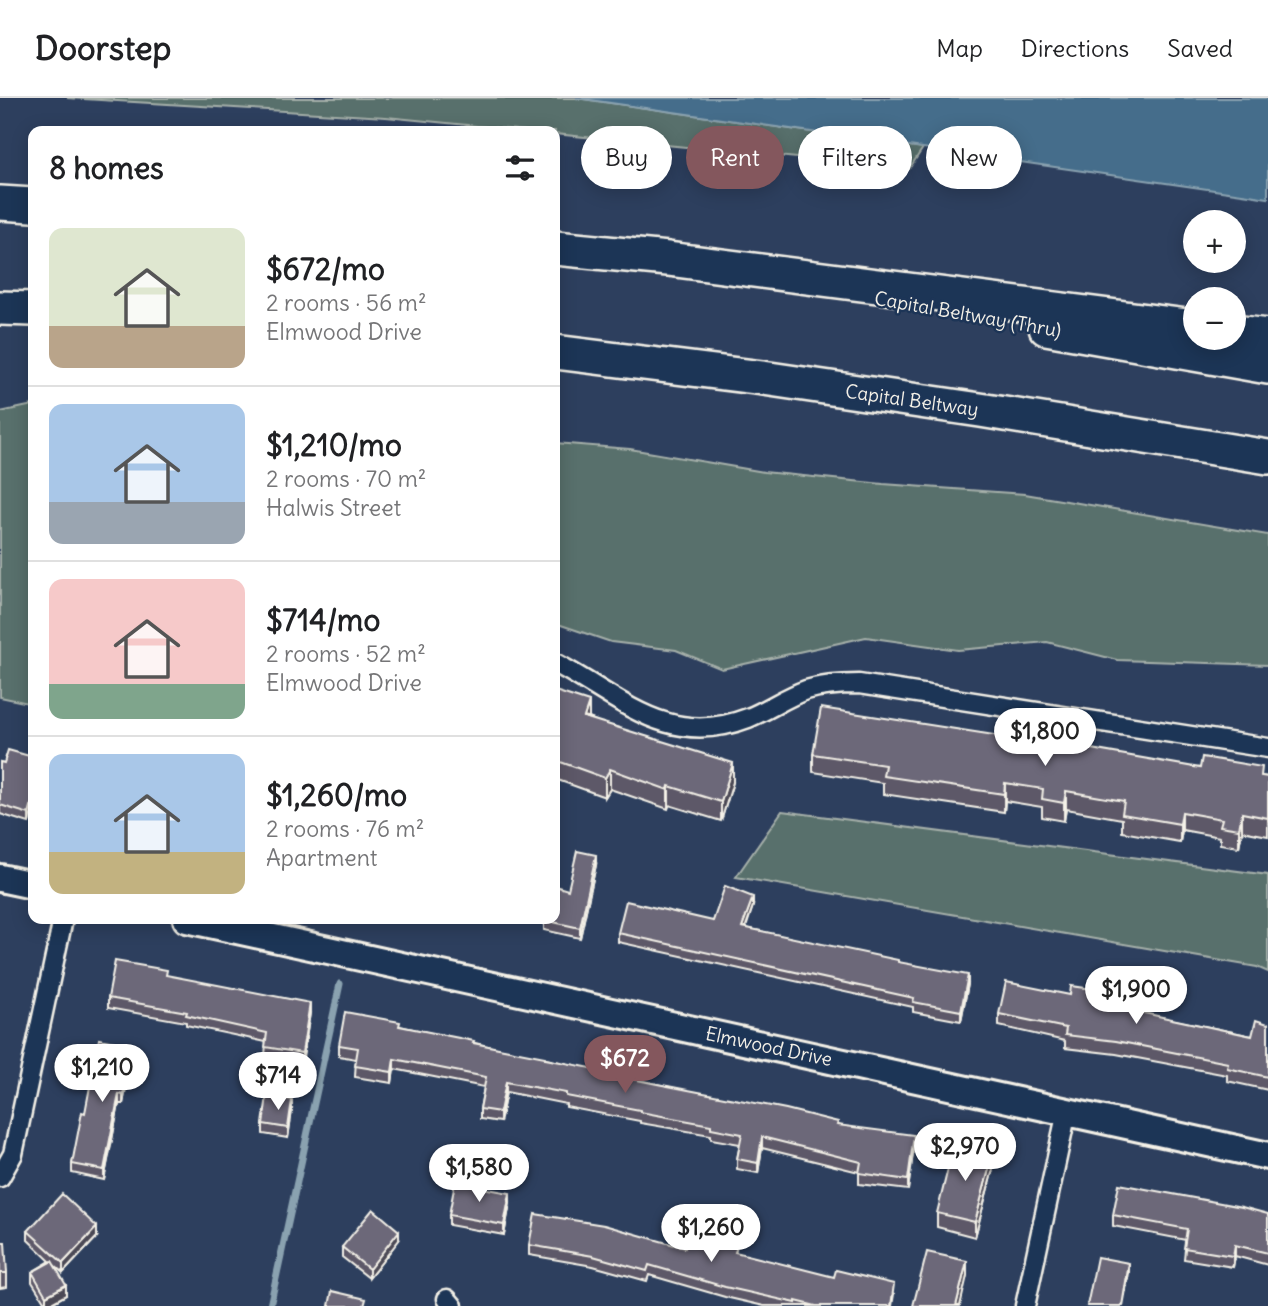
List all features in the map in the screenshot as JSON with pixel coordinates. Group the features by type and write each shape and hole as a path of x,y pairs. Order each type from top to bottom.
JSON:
{"highway":[{"path":"0,203 28,205"},
{"path":"560,249 1183,325"},
{"name":"Capital Beltway (Thru)","path":"668,260 1268,367"},
{"path":"0,308 28,309"},
{"path":"1246,333 1268,336"},
{"name":"Capital Beltway","path":"560,353 763,378 1268,457"}],"street":[{"path":"560,666 642,714 661,723 682,727 725,725 805,691 822,686 859,684 1268,748"},
{"path":"0,878 28,884"},
{"path":"0,1177 13,1154 62,924"},
{"name":"Elmwood Drive","path":"210,924 1268,1156"},
{"path":"1025,1306 1068,1111"}],"green space":[{"path":"67,98 576,98 770,126 686,126 686,147 672,146 672,126 581,126 581,137 560,134 560,126 477,126 386,117"},
{"path":"784,128 798,130 798,158 784,157"},
{"path":"912,146 923,148 912,164"},
{"path":"28,406 28,703 0,697 0,412"},
{"path":"560,443 630,449 764,472 1025,494 1268,535 1268,665 1117,660 1047,642 958,650 866,637 722,669 676,650 611,642 560,625"},
{"path":"782,811 1268,875 1268,972 1257,967 736,877"}],"water":[{"path":"576,98 1268,98 1268,198 1022,162 1022,126 926,126 926,148 912,146 912,126 798,126 798,130"}],"building":[{"path":"560,693 589,702 584,717 733,763 721,802 669,786 668,790 610,769 605,778 560,762"},
{"path":"821,708 1051,742 1200,768 1202,757 1262,767 1261,776 1268,777 1268,818 1242,813 1239,829 1220,826 1222,819 1182,812 1180,824 1122,814 1124,801 1066,791 1064,803 1042,799 1043,789 1005,783 1004,794 883,776 885,765 813,754"},
{"path":"8,750 28,756 28,814 0,805 0,762 4,763"},
{"path":"577,851 596,855 580,928 560,924 560,888 568,890"},
{"path":"725,886 753,897 742,927 968,975 961,1011 913,1002 914,998 618,933 626,901 713,921"},
{"path":"115,961 167,970 166,975 310,1003 302,1053 265,1047 267,1033 186,1015 187,1012 108,998"},
{"path":"1006,982 1070,995 1071,986 1122,993 1120,1008 1252,1036 1256,1020 1268,1024 1268,1077 1227,1068 1228,1063 1116,1041 1065,1035 1066,1028 999,1014"},
{"path":"345,1012 400,1022 399,1026 474,1041 473,1043 622,1074 621,1077 786,1109 838,1122 837,1125 914,1135 908,1180 859,1173 861,1162 762,1137 758,1163 737,1159 742,1134 711,1128 711,1125 566,1096 566,1093 506,1082 500,1112 480,1109 486,1077 394,1059 392,1072 355,1066 358,1048 339,1045"},
{"path":"99,1039 132,1045 123,1095 119,1094 104,1170 72,1164"},
{"path":"267,1096 292,1100 288,1128 263,1124"},
{"path":"954,1144 993,1154 975,1222 937,1213"},
{"path":"455,1183 510,1193 504,1225 449,1215"},
{"path":"1119,1184 1268,1214 1268,1253 1235,1245 1233,1256 1184,1248 1187,1229 1113,1215"},
{"path":"62,1194 97,1227 63,1263 28,1231"},
{"path":"373,1209 399,1231 369,1269 342,1247"},
{"path":"535,1214 604,1225 685,1248 690,1232 737,1246 735,1252 834,1277 836,1270 894,1284 891,1306 816,1306 796,1303 725,1287 649,1265 647,1271 593,1256 529,1245"},
{"path":"0,1242 5,1242 7,1273 0,1273"},
{"path":"927,1252 967,1261 956,1306 913,1306"},
{"path":"1097,1257 1129,1263 1122,1306 1087,1306"},
{"path":"52,1261 66,1285 46,1296 32,1272"},
{"path":"332,1291 366,1299 364,1306 329,1306"}],"waterway":[{"path":"270,1306 340,984"}]}
